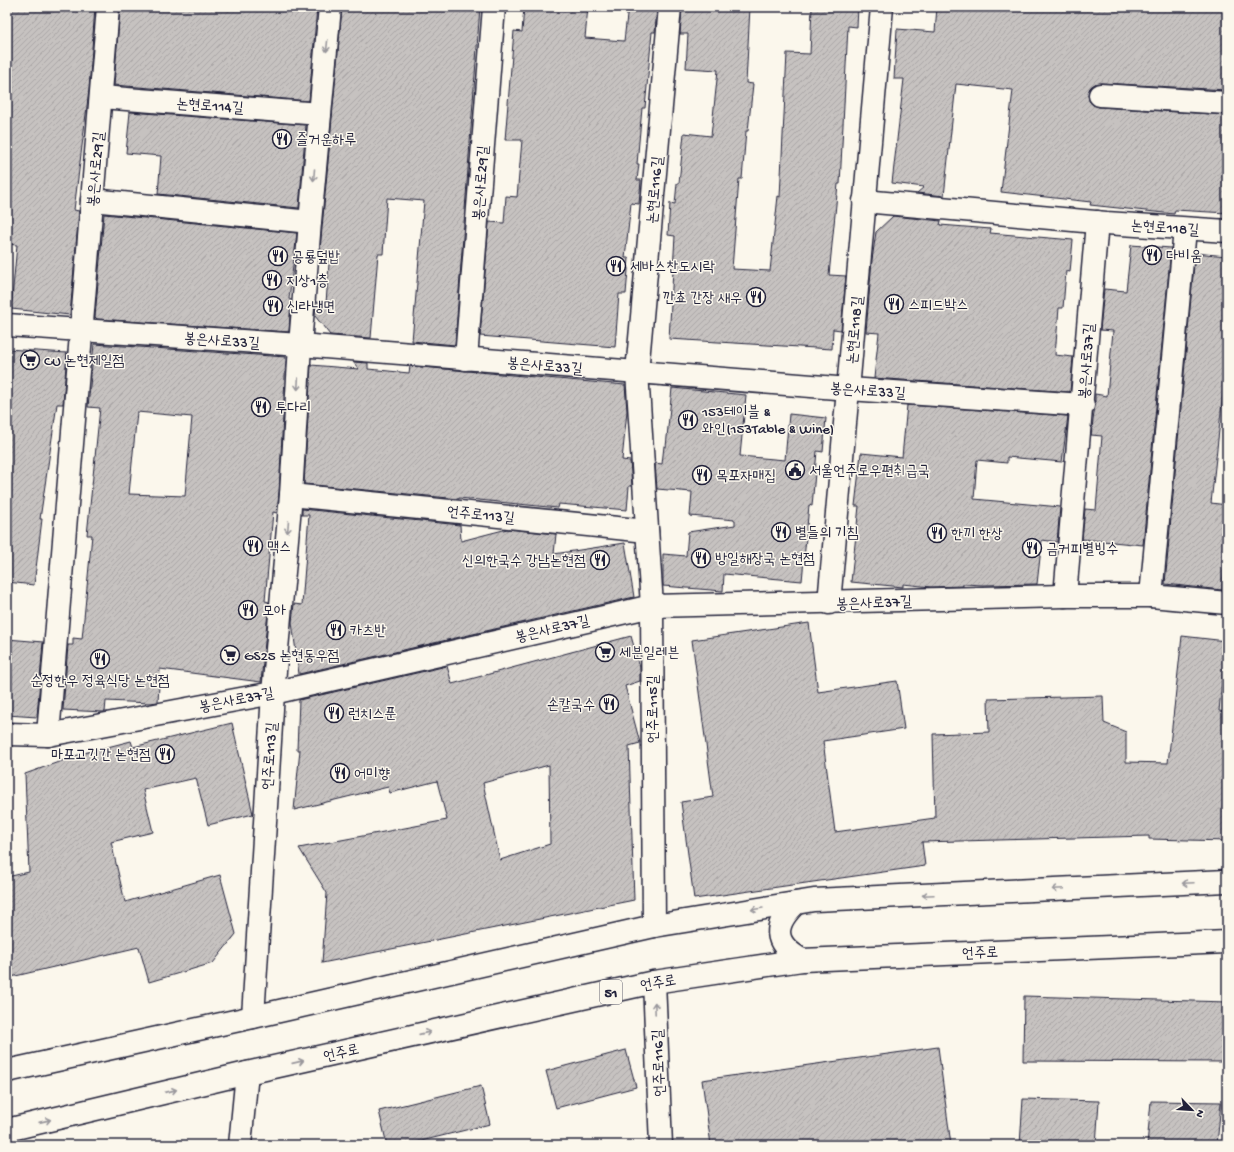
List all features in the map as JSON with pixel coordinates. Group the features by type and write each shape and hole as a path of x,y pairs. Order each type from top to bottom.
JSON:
{"street":[{"name":"봉은사로29길","path":"81,331 108,7"},
{"path":"300,345 330,7"},
{"name":"봉은사로29길","path":"466,359 494,7"},
{"name":"논현로116길","path":"638,372 670,7"},
{"name":"논현로118길","path":"829,603 882,7"},
{"path":"1100,95 1227,103"},
{"name":"논현로114길","path":"101,97 320,114"},
{"path":"92,200 310,222"},
{"name":"논현로118길","path":"864,201 1097,222 1227,231"},
{"name":"봉은사로37길","path":"1065,596 1083,405 1097,222"},
{"path":"1151,596 1185,229"},
{"name":"봉은사로33길","path":"7,325 300,345 849,389 1083,405"},
{"path":"48,735 81,331"},
{"name":"언주로113길","path":"252,1017 273,693 291,495 300,345"},
{"name":"언주로115길","path":"638,372 652,606 654,926"},
{"name":"언주로113길","path":"291,495 647,531"},
{"name":"봉은사로37길","path":"7,734 48,735 273,693 652,606 829,603 1065,596 1151,596 1227,603"},
{"path":"7,1071 654,926 796,903 822,900 1227,882"},
{"path":"796,903 782,919 778,928 779,937 791,954 802,960"},
{"name":"언주로","path":"7,1130 247,1073 654,982 802,960 1227,942"},
{"name":"언주로116길","path":"654,982 661,1145"},
{"path":"240,1145 247,1073"}],"building":[{"path":"7,7 95,7 89,90 74,210 79,211 70,315 11,309 17,245 7,244"},
{"path":"120,7 200,7 230,10 230,7 317,7 309,101 114,85"},
{"path":"342,7 480,7 455,345 412,341 424,201 387,198 383,254 378,254 371,338 330,335 315,316 316,302 326,303 330,251 320,250"},
{"path":"524,7 588,7 585,38 624,41 628,7 657,7 655,32 652,32 645,108 642,108 637,164 639,164 637,180 641,180 639,204 631,203 625,258 629,258 626,294 619,294 615,347 480,336 489,222 504,223 506,196 517,197 522,140 505,140 514,31 522,32"},
{"path":"682,7 750,7 746,83 753,84 748,131 746,131 742,179 739,179 732,269 770,271 778,196 780,197 787,53 810,54 812,7 858,7 857,27 848,26 840,184 838,184 829,275 846,276 841,330 833,329 832,349 669,339 675,236 668,235 670,203 675,204 677,183 679,183 684,133 711,136 718,70 686,68 688,34 680,34"},
{"path":"937,7 1147,7 1165,9 1165,7 1227,7 1227,90 1101,83 1095,84 1090,88 1088,95 1089,101 1093,105 1099,107 1227,115 1227,213 1175,210 1174,214 1090,205 1091,202 1001,192 1013,90 956,84 944,196 917,193 924,187 892,183 904,79 894,79 897,29 935,32"},
{"path":"130,112 306,125 299,208 158,194 161,156 126,153"},
{"path":"104,214 297,233 289,299 291,300 289,332 97,319 95,317"},
{"path":"893,216 941,221 940,225 991,229 990,233 1073,240 1070,272 1066,271 1063,308 1059,308 1055,355 1073,357 1070,392 874,378 879,333 866,332 872,260 876,232"},
{"path":"1131,245 1171,248 1143,545 1082,539 1085,509 1096,510 1102,436 1091,435 1095,394 1107,396 1113,331 1100,330 1104,289 1126,291"},
{"path":"1195,253 1227,256 1227,394 1223,394 1211,503 1227,505 1227,539 1222,590 1165,584"},
{"path":"94,344 286,357 279,494 277,513 273,512 265,601 269,602 261,682 160,669 158,702 106,701 105,712 63,710 68,645 73,645 73,638 82,639 92,535 87,535 100,408 88,407","holes":["137,412 192,417 185,496 129,494"]},
{"path":"7,349 67,353 63,404 57,404 40,519 42,519 34,585 7,582"},
{"path":"353,362 368,363 368,369 409,373 410,366 625,385 627,411 622,460 630,461 632,486 629,486 627,510 559,504 558,508 304,484 311,365 359,369"},
{"path":"672,388 746,395 740,456 785,460 789,414 826,418 823,452 817,451 812,506 809,505 802,581 724,574 723,591 663,586 663,554 686,556 688,532 735,525 735,520 690,516 692,492 657,489 655,463 662,464 664,446 666,447"},
{"path":"907,405 1068,416 1062,462 1007,457 1007,463 977,460 974,499 1060,507 1057,542 1042,540 1037,584 963,584 963,586 931,587 903,584 903,587 851,582 859,506 855,506 861,453 902,457"},
{"path":"302,509 460,525 461,541 507,529 556,534 554,554 625,543 634,597 299,674 292,622 294,604 302,605 309,515 302,515"},
{"path":"809,623 818,692 897,681 904,729 823,741 835,832 935,818 933,734 989,732 988,699 1103,696 1104,723 1126,732 1126,762 1168,763 1182,636 1226,641 1219,711 1227,712 1227,841 1149,839 1149,836 922,842 925,866 694,899 681,802 713,797 692,640"},
{"path":"631,636 640,668 640,681 625,686 640,743 629,746 634,900 322,963 327,893 299,848 447,820 437,781 390,793 388,787 294,810 300,750 297,750 299,700 447,666 452,684","holes":["549,765 550,844 500,860 483,783"]},
{"path":"7,639 43,642 37,717 7,715"},
{"path":"232,723 253,814 208,825 196,778 143,790 153,832 111,842 125,902 220,875 236,934 213,963 149,982 139,947 7,978 7,877 29,872 25,774 84,753 131,741 133,747"},
{"path":"1024,996 1227,1002 1227,1062 1023,1061"},
{"path":"938,1047 951,1145 711,1145 702,1080"},
{"path":"626,1050 636,1087 556,1108 546,1071"},
{"path":"481,1086 490,1124 405,1145 387,1145 379,1111"},
{"path":"1023,1099 1099,1101 1096,1145 1020,1145"},
{"path":"1151,1101 1221,1102 1217,1145 1147,1145"}],"place":[{"name":"즐거운하루","path":"282,139"},
{"name":"다비움","path":"1152,255"},
{"name":"공룡덮밥","path":"278,256"},
{"name":"세바스찬도시락","path":"616,266"},
{"name":"지상1층","path":"272,280"},
{"name":"깐쵸 간장 새우","path":"756,297"},
{"name":"스피드박스","path":"894,304"},
{"name":"신라냉면","path":"273,306"},
{"name":"CU 논현제일점","path":"30,360"},
{"name":"투다리","path":"261,407"},
{"name":"153테이블 & 와인(153Table & Wine)","path":"688,420"},
{"name":"서울언주로우편취급국","path":"795,470"},
{"name":"목포자매집","path":"702,475"},
{"name":"별들의 기침","path":"781,532"},
{"name":"한끼 한상","path":"937,533"},
{"name":"맥스","path":"253,546"},
{"name":"금커피별빙수","path":"1032,548"},
{"name":"방일해장국 논현점","path":"701,558"},
{"name":"신의한국수 강남논현점","path":"600,560"},
{"name":"모아","path":"248,610"},
{"name":"카츠반","path":"336,630"},
{"name":"세븐일레븐","path":"605,652"},
{"name":"GS25 논현동우점","path":"230,655"},
{"name":"순정한우 정육식당 논현점","path":"100,659"},
{"name":"손칼국수","path":"609,704"},
{"name":"런치스푼","path":"334,713"},
{"name":"마포고깃간 논현점","path":"165,754"},
{"name":"어미향","path":"340,773"}]}
